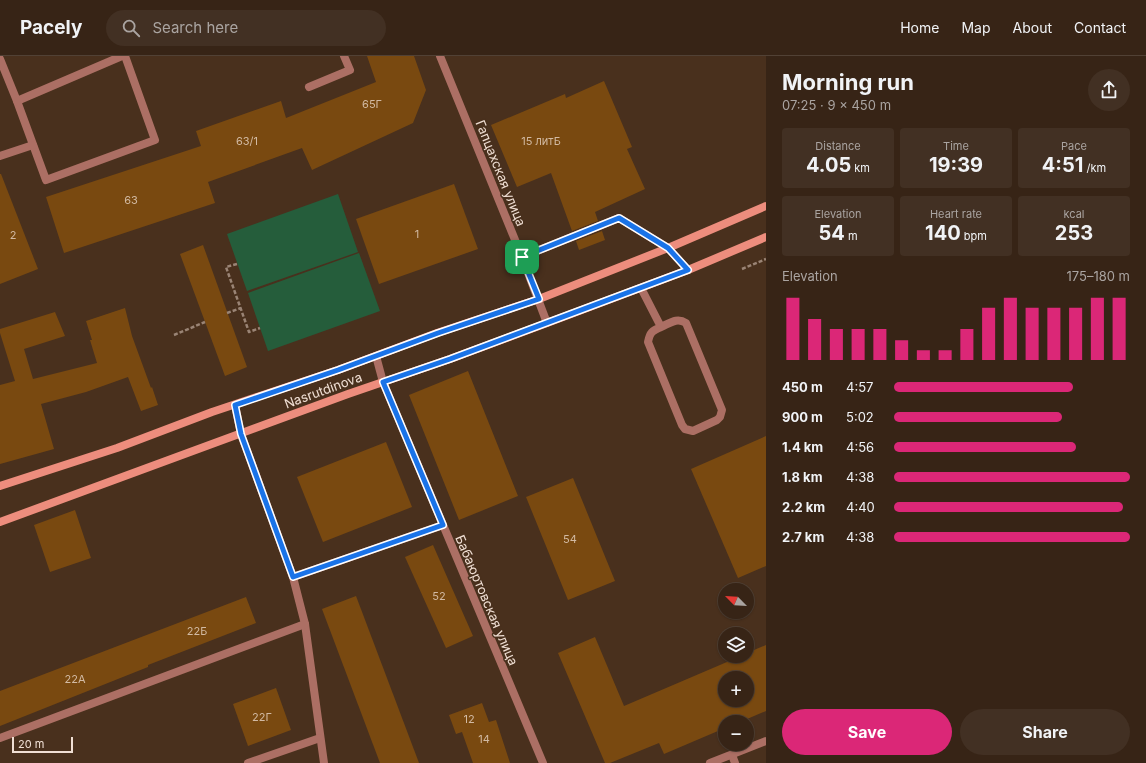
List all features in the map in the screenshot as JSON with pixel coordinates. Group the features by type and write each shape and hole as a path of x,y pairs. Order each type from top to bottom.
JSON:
{"main road":[{"name":"Nasrutdinova","path":"0,486 117,448 438,333 539,299 668,248 766,206"},
{"name":"Nasrutdinova","path":"0,522 547,323 688,270 766,237"}],"street":[{"path":"0,59 46,180 155,140 124,56 17,101"},
{"path":"309,87 350,70 344,56"},
{"name":"Гапцахская улица","path":"440,56 539,299 547,323"},
{"path":"0,156 33,144"},
{"path":"522,257 619,218 668,248 688,270"},
{"path":"641,288 661,327"},
{"path":"677,320 682,320 686,323 722,410 720,417 717,420 693,431 685,429 682,425 648,342 649,336 653,331 661,327 677,320"},
{"name":"Бабаюртовская улица","path":"376,356 383,382 543,763"},
{"path":"235,405 241,434 293,577 304,624 324,763"},
{"path":"293,577 443,525"},
{"path":"0,738 304,624"},
{"path":"248,763 320,738"},
{"path":"710,763 766,741"},
{"path":"732,755 736,763"}],"path":[{"path":"742,269 766,259"},
{"path":"237,264 226,267 250,332 260,328"},
{"path":"227,313 241,308"},
{"path":"174,335 205,322"}],"green space":[{"path":"338,194 358,252 247,291 227,234"},
{"path":"359,253 380,311 268,351 248,293"}],"building":[{"path":"367,56 414,56 426,90 413,123 312,170 302,148 208,182 215,203 64,253 46,197 201,146 196,131 281,101 286,118 376,82"},
{"path":"604,81 632,147 627,149 645,189 595,212 598,221 572,231 551,173 517,187 491,125 565,94 566,98"},
{"path":"0,174 38,269 0,284"},
{"path":"454,184 478,249 379,284 356,219"},
{"path":"602,231 605,240 579,250 576,241"},
{"path":"203,245 247,367 225,376 180,254"},
{"path":"125,308 132,336 158,405 141,411 128,377 86,392 41,404 54,449 0,464 0,385 15,381 0,329 55,312 65,336 24,349 33,379 97,363 86,321"},
{"path":"468,371 518,496 459,520 409,395"},
{"path":"766,436 766,566 738,578 691,469"},
{"path":"386,442 412,507 323,542 297,477"},
{"path":"573,478 615,581 568,600 526,497"},
{"path":"75,510 91,558 50,572 34,525"},
{"path":"433,545 473,636 446,648 405,557"},
{"path":"356,596 419,763 380,763 322,609"},
{"path":"246,597 256,623 148,665 148,667 0,726 0,691"},
{"path":"595,637 624,706 725,663 754,663 754,650 766,645 766,711 754,716 718,715 718,731 664,754 659,743 610,763 605,763 558,653"},
{"path":"276,688 291,730 248,746 233,704"},
{"path":"482,703 489,722 496,720 510,763 473,763 462,732 456,734 449,715"}],"route":[{"path":"619,218 668,248 688,270 450,359 383,382 443,525 293,577 241,434 235,405 539,299 522,257 619,218"}]}
